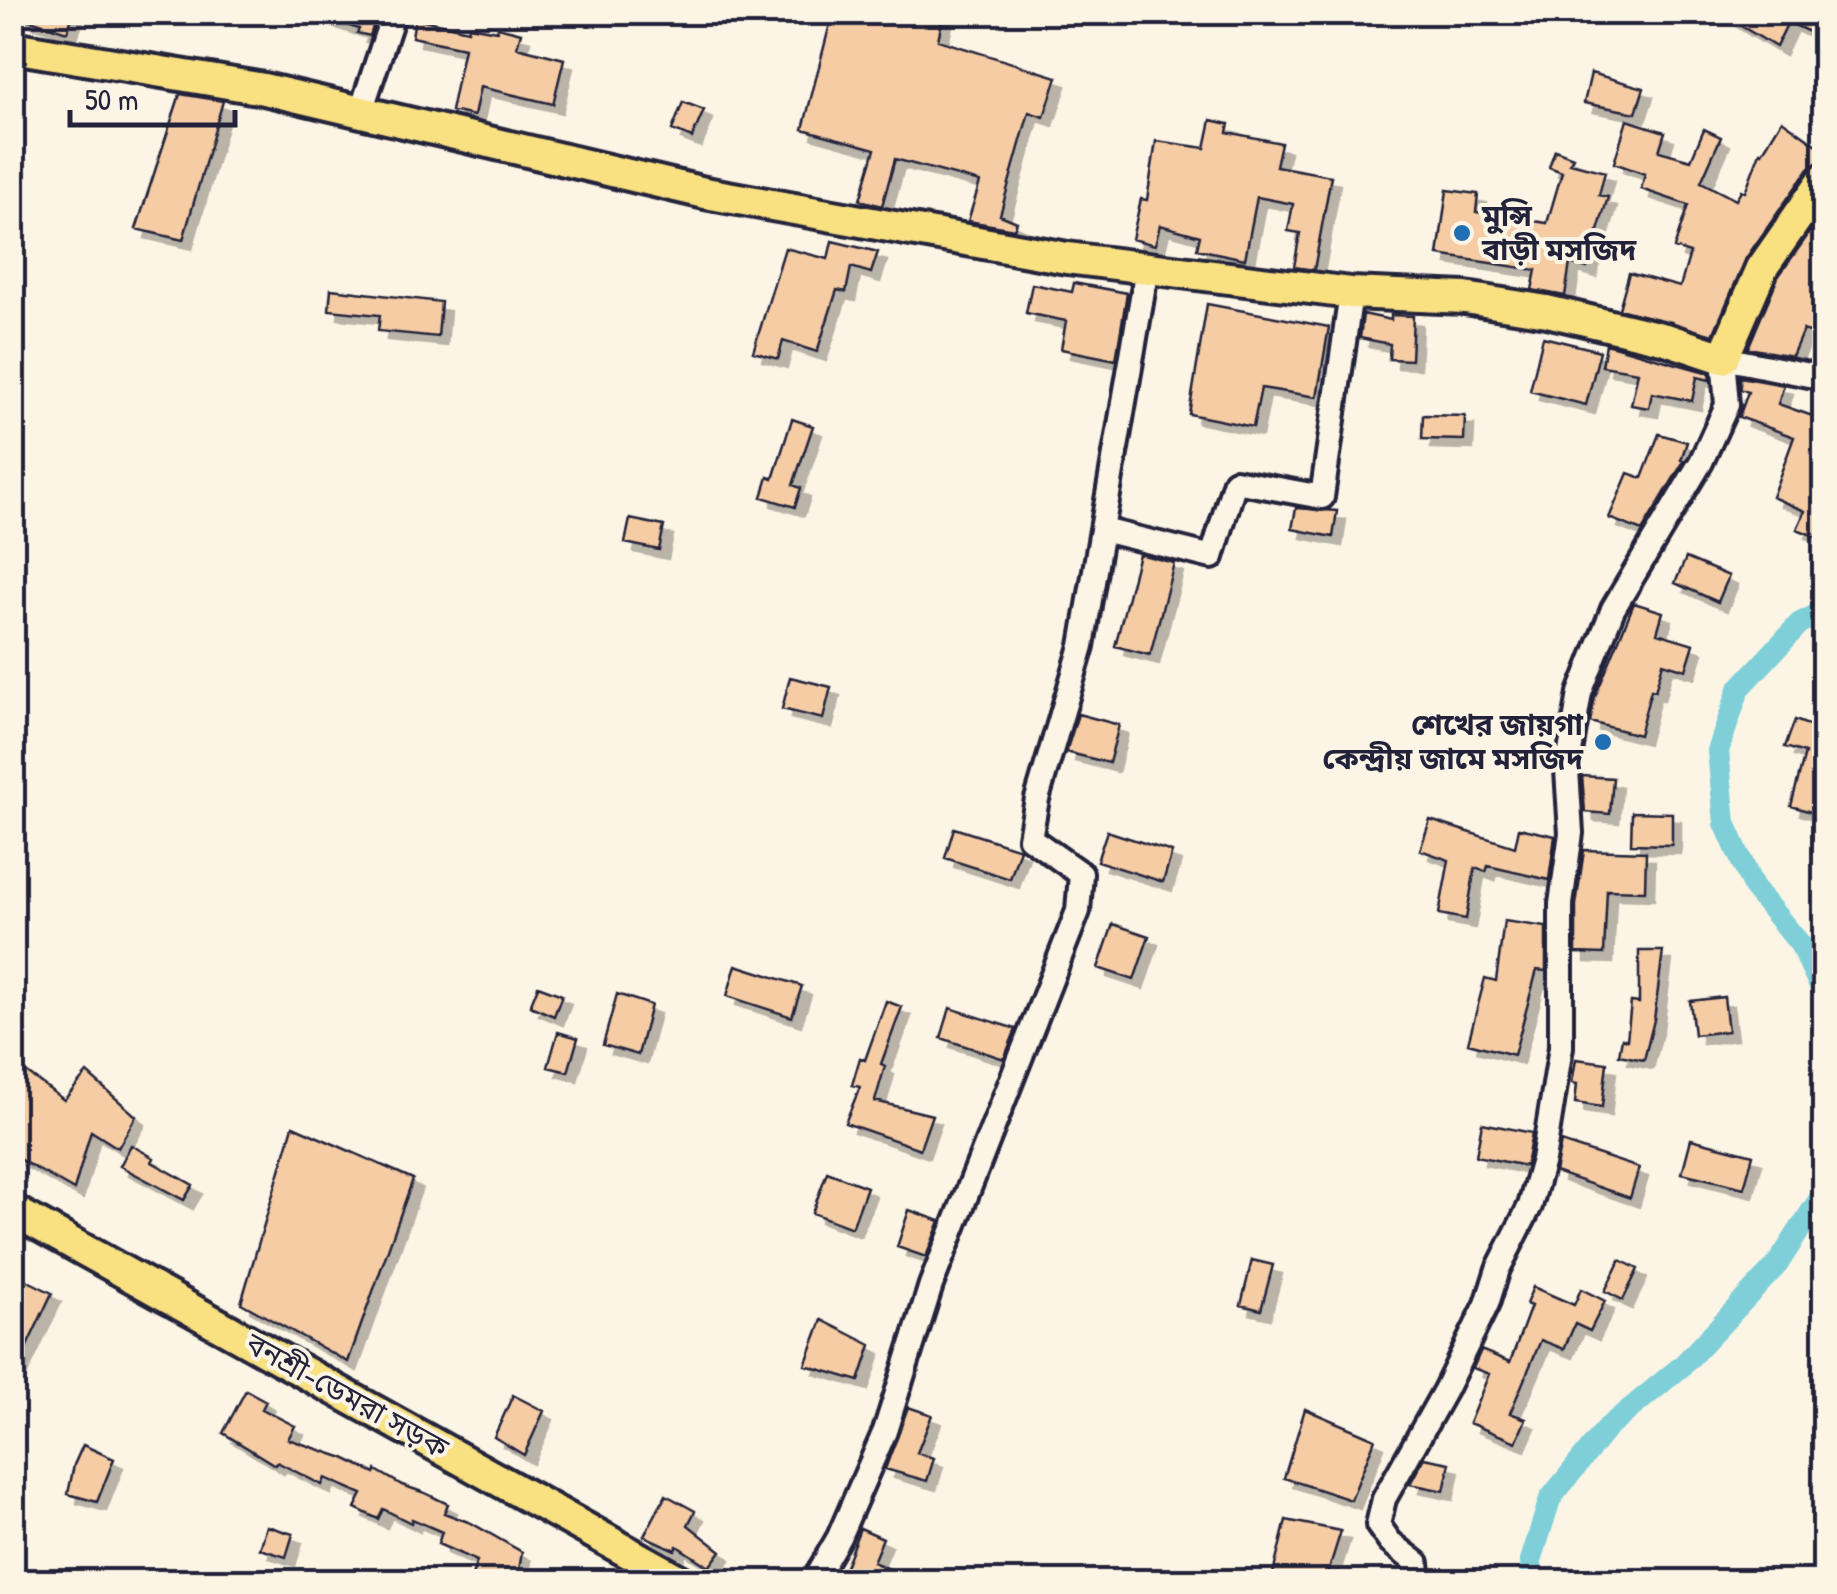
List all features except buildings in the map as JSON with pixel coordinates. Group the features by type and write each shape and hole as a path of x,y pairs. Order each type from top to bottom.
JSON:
{"main road":[{"path":"12,48 264,88 705,192 1067,258 1351,293 1464,298 1547,311 1666,339 1723,358 1762,268 1824,179"},
{"name":"বনশ্রী-ডেমরা সড়ক","path":"12,1210 682,1582"}],"street":[{"path":"360,111 394,12"},
{"path":"813,1582 839,1536 885,1431 931,1285 1078,911 1082,874 1030,838 1037,799 1082,646 1147,268"},
{"path":"1104,530 1212,557 1235,481 1322,497 1351,293"},
{"path":"1420,1582 1417,1563 1390,1542 1378,1525 1384,1498 1445,1390 1487,1304 1498,1269 1530,1206 1543,1160 1561,1046 1560,904 1571,833 1568,770 1580,693 1613,610 1693,477 1727,404 1723,358 1824,378"}],"waterway":[{"path":"1824,611 1800,623 1739,689 1718,751 1725,823 1753,887 1800,944 1824,994"},
{"path":"1532,1582 1531,1561 1550,1499 1607,1428 1682,1366 1777,1265 1824,1192"}],"place":[{"name":"মুন্সি বাড়ী মসজিদ","path":"1462,233"},
{"name":"শেখের জায়গা কেন্দ্রীয় জামে মসজিদ","path":"1603,742"}]}
